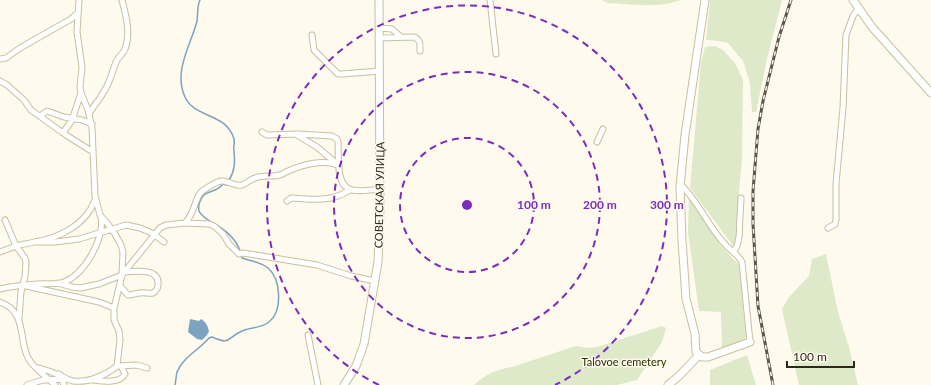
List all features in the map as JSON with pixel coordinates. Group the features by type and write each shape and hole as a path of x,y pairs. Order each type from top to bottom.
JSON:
{"main road":[{"name":"СОВЕТСКАЯ УЛИЦА","path":"347,384 356,366 364,344 375,281 379,244 379,0"},
{"path":"705,0 685,135 681,185 682,240 686,299 695,334 696,352 698,355 708,357 750,342"},
{"path":"853,0 872,27 931,93"},
{"path":"668,385 679,376 698,355"}],"street":[{"path":"0,289 64,282 71,278 88,260 101,233 102,221 95,199 92,124 80,87 82,67 77,32 80,0"},
{"path":"89,114 104,93 116,61 124,51 127,42 127,27 122,0"},
{"path":"490,0 496,54"},
{"path":"828,228 835,224 836,220 836,184 843,108 846,35 853,16 858,8"},
{"path":"0,59 6,58 20,48 71,19 78,13"},
{"path":"379,28 392,29 402,37"},
{"path":"312,35 314,50 338,74 380,71"},
{"path":"379,38 414,37 420,42 420,51"},
{"path":"0,80 24,100 31,110 93,152"},
{"path":"63,133 72,119 81,93"},
{"path":"40,116 48,111 92,124"},
{"path":"597,142 603,130"},
{"path":"262,132 267,135 332,136 337,139 341,180 344,186 350,190"},
{"path":"295,135 317,147 339,166"},
{"path":"185,223 192,215 200,192 221,181 236,186 256,178 280,175 301,167 335,163 339,166"},
{"path":"681,185 690,193 723,243 734,252 739,258 743,267 750,342"},
{"path":"286,201 291,198 326,200 350,190 380,190"},
{"path":"734,252 739,237 742,198"},
{"path":"34,242 60,234 77,225 88,214 95,199"},
{"path":"100,215 112,230 121,245 123,252 124,274"},
{"path":"5,220 16,246 25,258 26,263 19,319 26,352 30,361 55,385"},
{"path":"27,385 49,379 72,383 90,380 119,380 124,378 125,374 119,366 119,331 114,320 114,308 120,286 124,274 160,228 166,225 185,223 208,224 214,226 223,234 229,244 241,254 317,265 351,276 375,281"},
{"path":"0,252 23,243 66,241 101,233 126,225 140,228 164,242"},
{"path":"58,283 80,288 99,284 124,274 147,271 152,273 159,284 157,289 153,292 139,292 128,295 120,286"},
{"path":"23,286 99,302 114,308"},
{"path":"0,302 13,312 19,319"},
{"path":"308,335 318,385"},
{"path":"90,380 104,375 119,366 137,365 147,368"},
{"path":"36,367 59,374 65,381"}],"green space":[{"path":"602,0 681,0 672,3 644,5 607,3"},
{"path":"710,0 782,0 767,59 756,112 752,112 750,83 743,61 728,43 706,40"},
{"path":"715,46 723,50 735,63 743,80 742,159 737,214 737,239 734,247 690,188 701,63 705,47"},
{"path":"689,197 721,246 739,265 746,338 722,349 721,312 699,311 688,232"},
{"path":"826,254 838,312 849,347 858,385 799,385 782,309 789,297 809,276 812,259"},
{"name":"Talovoe cemetery","path":"662,326 666,328 662,342 637,380 617,385 474,385 486,376 502,369 576,346 589,348 597,347"},
{"path":"747,355 756,385 710,385 710,370"}],"water":[{"path":"190,319 199,321 201,319 206,324 209,332 202,340 197,339 188,332"}],"waterway":[{"path":"200,0 197,21 184,58 181,78 182,87 185,97 190,104 196,109 218,120 230,130 234,139 234,163 229,180"},
{"path":"227,183 226,185 223,184 218,189 205,194 201,199 199,211 201,215 229,235 236,242 240,251"},
{"path":"175,385 177,372 183,362 209,338 212,337 226,341 243,330 266,324 274,317 277,310 279,295 276,280 268,268 259,263 242,258 241,255"}],"railway":[{"path":"773,385 758,306 753,224 753,191 758,129 763,101 779,37 791,0"}]}
